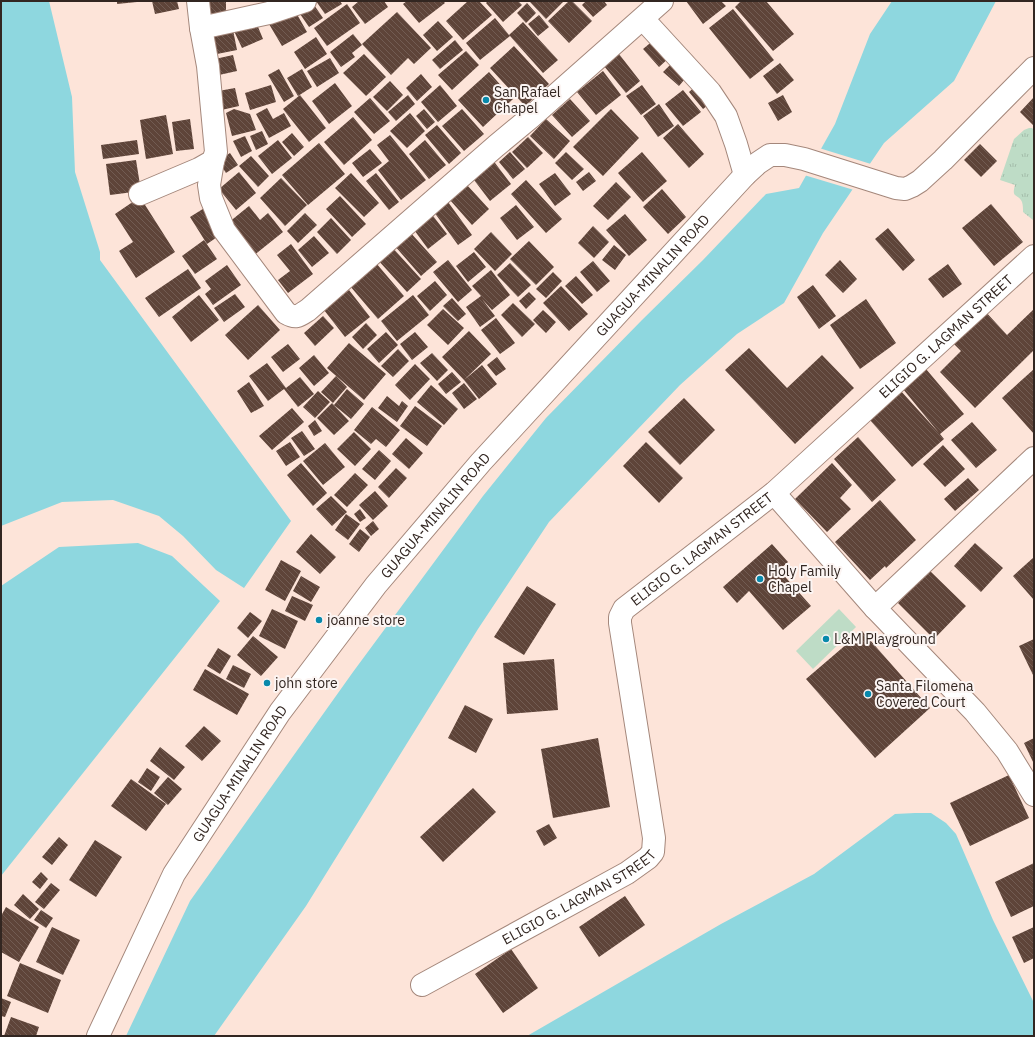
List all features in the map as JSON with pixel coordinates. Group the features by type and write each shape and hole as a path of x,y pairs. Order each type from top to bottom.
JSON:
{"street":[{"path":"198,1 208,66 216,152 209,185 211,198 224,230 286,313 291,316 298,316 308,310 531,117 662,1"},
{"path":"201,28 269,13 305,1"},
{"path":"643,19 710,92 726,116 745,175"},
{"name":"GUAGUA-MINALIN ROAD","path":"98,1036 174,874 280,712 376,585 481,462 745,175 758,163 770,156 785,155 804,159 896,188 905,189 912,186 943,160 1034,68"},
{"path":"140,194 199,169 213,161"},
{"name":"ELIGIO G. LAGMAN STREET","path":"422,985 627,873 648,858 653,852 654,838 620,623 620,617 624,609 774,494 1034,256"},
{"path":"875,608 1034,458"},
{"path":"774,494 875,608 976,712 1007,751 1034,795"}],"green space":[{"path":"1029,128 1034,130 1034,222 1023,212 1022,202 1014,194 1015,185 1000,180 1014,139 1024,130"},
{"name":"L&M Playground","path":"839,609 856,627 813,669 796,651"}],"water":[{"path":"1,1 49,1 72,97 75,172 100,252 100,260 291,521 244,588 216,570 183,536 159,516 113,500 62,502 1,526"},
{"path":"892,1 996,1 954,81 884,143 823,233 784,303 737,334 680,385 549,522 478,629 306,906 214,1036 126,1036 190,901 353,672 483,496 546,418 703,260 766,194 799,188 835,124 870,34"},
{"path":"138,543 172,556 220,601 1,876 1,586 59,547"},
{"path":"931,813 946,823 956,834 993,920 1034,1003 1034,1036 527,1036 721,924 814,874 895,814"}],"pier":[{"path":"819,148 871,164 854,190 804,175"}],"building":[{"path":"117,1 137,1 137,2 117,4"},
{"path":"152,1 177,1 179,9 155,14"},
{"path":"204,1 226,1 226,13 205,14"},
{"path":"316,1 340,1 342,4 325,14"},
{"path":"359,1 384,1 388,7 365,24 352,7"},
{"path":"407,1 443,1 445,3 419,23 403,4"},
{"path":"468,1 479,1 492,15 463,40 446,21"},
{"path":"488,1 518,1 522,5 503,22 486,3"},
{"path":"564,1 546,19 530,2"},
{"path":"569,1 572,1 592,21 569,43 548,21"},
{"path":"586,1 604,1 607,5 593,17 582,5"},
{"path":"686,1 721,1 726,6 703,24"},
{"path":"741,1 766,1 794,34 773,51 735,7"},
{"path":"312,2 323,18 309,27 298,11"},
{"path":"527,3 536,13 526,23 517,13"},
{"path":"347,4 360,23 327,46 314,28"},
{"path":"294,9 307,32 282,46 269,24"},
{"path":"733,9 774,60 750,79 709,28"},
{"path":"397,12 431,48 414,64 408,58 391,75 362,44"},
{"path":"539,15 549,27 538,36 528,24"},
{"path":"495,18 509,35 523,22 558,60 543,73 510,36 480,60 466,43"},
{"path":"438,21 453,37 437,51 423,35"},
{"path":"256,22 263,39 242,48 234,31"},
{"path":"233,30 237,50 217,54 213,33"},
{"path":"353,34 362,45 352,53 355,57 341,67 330,52"},
{"path":"316,37 327,54 305,69 294,52"},
{"path":"655,39 670,57 659,67 643,49"},
{"path":"455,40 463,50 440,69 432,60"},
{"path":"514,46 549,84 525,106 490,68"},
{"path":"466,51 479,65 452,90 438,75"},
{"path":"364,54 386,77 366,96 343,73"},
{"path":"619,54 640,81 626,93 604,66"},
{"path":"233,55 237,71 219,75 215,59"},
{"path":"330,58 339,73 317,87 307,71"},
{"path":"674,61 689,74 679,86 663,72"},
{"path":"780,63 794,80 777,94 763,76"},
{"path":"279,69 294,96 284,102 268,75"},
{"path":"302,69 312,87 298,96 287,78"},
{"path":"603,71 621,95 596,115 577,92"},
{"name":"San Rafael Chapel","path":"489,72 513,99 483,127 458,100"},
{"path":"421,74 432,87 417,101 406,88"},
{"path":"390,81 403,95 387,111 373,97"},
{"path":"335,83 352,106 329,124 312,101"},
{"path":"698,84 712,102 703,109 689,92"},
{"path":"271,85 276,102 250,110 245,93"},
{"path":"440,85 457,106 438,122 421,102"},
{"path":"642,85 656,104 641,115 626,96"},
{"path":"235,88 239,106 217,111 213,92"},
{"path":"683,90 701,112 683,126 665,104"},
{"path":"300,95 326,128 309,142 283,109"},
{"path":"408,95 415,104 396,121 388,112"},
{"path":"783,95 792,112 778,121 768,103"},
{"path":"1034,97 1034,126 1020,112"},
{"path":"370,98 390,121 374,134 354,112"},
{"path":"570,99 590,121 572,137 552,115"},
{"path":"659,104 674,126 658,137 643,116"},
{"path":"267,108 273,119 284,113 291,126 269,138 256,114"},
{"path":"234,109 250,114 256,130 232,136 226,113"},
{"path":"424,109 435,122 427,129 416,116"},
{"path":"462,109 484,134 464,151 442,126"},
{"path":"611,109 639,138 603,176 573,147"},
{"path":"410,113 425,131 407,148 390,131"},
{"path":"166,115 173,154 146,159 140,120"},
{"path":"353,117 372,140 344,165 324,142"},
{"path":"190,119 194,149 176,151 172,122"},
{"path":"546,119 570,141 554,159 530,136"},
{"path":"678,124 704,154 689,168 663,138"},
{"path":"437,125 461,153 449,164 425,135"},
{"path":"262,131 268,144 256,150 250,136"},
{"path":"292,133 304,147 294,156 282,142"},
{"path":"390,135 426,180 401,200 378,170 389,161 377,145"},
{"path":"245,136 252,151 241,157 233,141"},
{"path":"528,137 543,153 527,168 512,152"},
{"path":"137,140 139,154 103,159 101,145"},
{"path":"278,140 292,158 272,174 258,156"},
{"path":"425,140 446,165 429,179 409,154"},
{"path":"319,143 345,174 308,205 282,175"},
{"path":"980,144 997,161 981,177 964,160"},
{"path":"370,149 382,163 363,177 352,163"},
{"path":"510,152 525,169 513,179 499,162"},
{"path":"566,152 584,169 572,180 555,163"},
{"path":"642,152 667,181 643,202 618,173"},
{"path":"230,153 238,165 226,173 218,161"},
{"path":"251,156 269,176 258,187 239,166"},
{"path":"492,159 511,184 490,201 471,176"},
{"path":"136,160 141,191 110,195 106,164"},
{"path":"239,172 256,193 236,210 219,189"},
{"path":"589,172 596,181 583,191 576,182"},
{"path":"351,173 379,203 364,217 335,188"},
{"path":"376,173 399,202 389,210 366,181"},
{"path":"555,173 571,194 555,206 539,184"},
{"path":"281,178 307,205 285,226 260,198"},
{"path":"526,180 562,219 546,233 511,194"},
{"path":"616,182 631,197 608,220 593,206"},
{"path":"467,185 489,209 472,225 450,200"},
{"path":"662,189 686,217 668,234 643,207"},
{"path":"340,196 366,224 352,237 326,209"},
{"path":"140,197 175,252 136,278 119,251 133,242 115,214"},
{"path":"448,202 472,235 458,245 434,212"},
{"path":"991,204 1023,242 994,266 962,228"},
{"path":"516,205 534,227 517,240 500,218"},
{"path":"249,206 260,220 268,213 283,232 253,256 228,223"},
{"path":"206,207 223,233 207,244 190,217"},
{"path":"430,212 447,234 428,249 412,227"},
{"path":"305,213 317,225 298,243 287,231"},
{"path":"625,214 647,240 629,256 606,230"},
{"path":"331,218 351,240 337,254 317,232"},
{"path":"593,226 609,242 594,258 578,243"},
{"path":"888,228 915,260 903,271 875,239"},
{"path":"409,231 437,262 421,276 394,245"},
{"path":"491,232 512,254 495,271 474,249"},
{"path":"314,236 329,253 312,267 298,250"},
{"path":"204,240 217,259 195,274 182,256"},
{"path":"529,241 554,267 536,285 510,259"},
{"path":"291,244 313,274 288,293 278,280 290,271 277,255"},
{"path":"614,245 626,255 615,270 602,260"},
{"path":"391,246 421,279 407,292 377,259"},
{"path":"474,252 486,267 468,282 456,266"},
{"path":"448,260 472,290 458,302 433,272"},
{"path":"840,260 857,279 843,293 825,275"},
{"path":"593,261 610,281 597,292 580,272"},
{"path":"376,263 404,296 378,319 350,286"},
{"path":"510,263 531,285 518,297 497,275"},
{"path":"948,264 962,284 943,298 928,279"},
{"path":"227,265 241,285 213,305 205,294 211,289 205,281"},
{"path":"188,269 201,288 159,317 145,298"},
{"path":"491,270 510,295 492,310 482,299 495,316 480,327 466,307 481,296 472,286"},
{"path":"553,272 562,281 546,298 536,289"},
{"path":"576,276 593,295 582,304 565,286"},
{"path":"435,281 447,295 430,311 417,296"},
{"path":"813,285 836,316 819,329 797,297"},
{"path":"561,286 588,314 569,331 543,303"},
{"path":"349,290 370,317 345,337 324,310"},
{"path":"529,292 536,299 526,309 519,301"},
{"path":"235,294 245,307 224,322 214,308"},
{"path":"199,295 219,320 191,342 172,317"},
{"path":"413,295 429,315 397,341 381,321"},
{"path":"452,298 466,314 458,321 443,306"},
{"path":"866,299 896,343 860,369 830,325"},
{"path":"513,303 535,324 522,337 501,315"},
{"path":"258,305 280,330 248,360 225,335"},
{"path":"443,309 464,328 448,345 427,325"},
{"path":"1034,309 1034,350 975,408 940,372 961,351 952,342 984,310 1007,335"},
{"path":"543,310 556,322 546,333 533,320"},
{"path":"323,316 334,328 315,346 304,333"},
{"path":"496,318 515,343 500,354 481,330"},
{"path":"366,323 377,335 363,349 352,337"},
{"path":"469,331 491,354 464,380 442,357"},
{"path":"386,332 398,345 379,363 367,349"},
{"path":"415,332 428,347 412,360 400,344"},
{"path":"349,343 386,374 364,400 327,368"},
{"path":"288,344 300,359 283,372 271,357"},
{"path":"749,348 787,388 822,355 854,388 795,444 725,370"},
{"path":"398,349 409,361 393,377 381,366"},
{"path":"432,353 448,370 437,381 420,363"},
{"path":"314,355 329,373 314,386 299,368"},
{"path":"497,357 506,369 496,376 487,365"},
{"path":"267,363 286,388 300,377 314,394 298,407 284,389 268,401 249,376"},
{"path":"415,364 430,379 410,400 395,385"},
{"path":"482,365 497,384 479,399 464,380"},
{"path":"926,369 964,414 940,434 944,439 912,467 869,419 900,390 939,433 903,389"},
{"path":"1034,369 1034,434 1002,398"},
{"path":"452,372 461,382 446,394 438,384"},
{"path":"336,376 347,387 333,403 321,392"},
{"path":"249,382 264,406 251,413 237,391"},
{"path":"464,383 477,399 464,409 452,393"},
{"path":"431,385 458,409 444,425 417,402"},
{"path":"347,389 364,404 351,419 334,405"},
{"path":"318,391 330,402 315,418 303,407"},
{"path":"387,396 399,406 402,401 408,406 397,422 378,408"},
{"path":"684,398 715,430 680,465 648,432"},
{"path":"332,403 349,421 334,435 317,418"},
{"path":"415,406 442,426 427,446 400,426"},
{"path":"372,407 400,430 386,447 376,439 371,444 354,430"},
{"path":"292,408 304,422 272,450 259,436"},
{"path":"315,420 322,431 314,436 308,426"},
{"path":"972,422 997,450 976,468 951,440"},
{"path":"302,431 315,449 304,456 291,438"},
{"path":"354,432 371,449 355,466 337,449"},
{"path":"858,437 896,480 872,502 834,459"},
{"path":"406,438 423,453 409,469 392,454"},
{"path":"290,442 300,457 286,466 276,451"},
{"path":"646,442 683,478 659,503 623,466"},
{"path":"325,443 345,467 323,485 303,461"},
{"path":"943,445 965,469 945,487 923,464"},
{"path":"379,450 391,461 375,480 362,469"},
{"path":"301,463 327,493 313,506 287,475"},
{"path":"832,463 852,485 840,498 851,509 827,532 795,499"},
{"path":"396,468 407,478 389,498 378,487"},
{"path":"355,473 368,485 347,507 334,495"},
{"path":"968,478 979,490 955,511 944,499"},
{"path":"375,491 388,506 373,520 359,505"},
{"path":"331,496 347,512 332,526 316,509"},
{"path":"880,500 916,540 886,568 885,566 870,580 835,542"},
{"path":"360,509 366,518 360,522 354,514"},
{"path":"346,514 360,524 348,540 335,530"},
{"path":"373,521 379,529 371,536 365,528"},
{"path":"360,529 370,537 359,552 349,544"},
{"path":"311,534 336,557 320,574 296,552"},
{"path":"975,543 1003,568 981,592 954,566"},
{"name":"Holy Family Chapel","path":"772,544 788,562 779,570 811,606 783,630 749,591 737,603 723,587"},
{"path":"1034,557 1034,600 1013,576"},
{"path":"281,560 301,571 285,601 265,590"},
{"path":"929,570 966,606 934,639 898,603"},
{"path":"301,576 320,587 311,602 293,591"},
{"path":"527,586 556,604 524,655 494,637"},
{"path":"292,596 313,605 305,621 285,611"},
{"path":"272,609 298,621 285,649 259,636"},
{"path":"250,612 262,621 248,638 237,628"},
{"name":"Santa Filomena Covered Court","path":"862,631 930,708 875,758 806,679"},
{"path":"253,636 278,657 261,676 237,655"},
{"path":"1034,639 1034,677 1019,646"},
{"path":"218,648 231,656 220,674 207,666"},
{"path":"554,659 558,710 507,714 503,663"},
{"path":"233,665 251,674 244,688 226,679"},
{"path":"205,669 249,694 237,715 193,690"},
{"path":"465,705 493,719 476,753 448,738"},
{"path":"204,726 221,741 202,761 185,746"},
{"path":"598,738 610,807 553,818 541,749"},
{"path":"1034,738 1034,764 1024,743"},
{"path":"160,747 185,767 174,780 150,761"},
{"path":"147,768 160,777 151,791 138,782"},
{"path":"1009,775 1029,818 970,846 950,803"},
{"path":"168,777 182,789 168,805 154,793"},
{"path":"131,779 166,804 146,831 111,806"},
{"path":"473,788 496,812 443,862 420,837"},
{"path":"549,824 557,838 544,846 536,831"},
{"path":"59,837 68,845 52,865 42,857"},
{"path":"95,840 122,857 96,897 69,880"},
{"path":"1034,863 1034,906 1011,917 995,882"},
{"path":"41,872 48,879 40,889 32,882"},
{"path":"51,883 60,890 44,909 35,902"},
{"path":"23,894 39,909 30,919 14,905"},
{"path":"625,896 645,925 599,957 579,927"},
{"path":"6,907 39,927 19,962 1,952 1,916"},
{"path":"41,910 53,918 46,928 34,920"},
{"path":"52,927 80,940 63,975 36,962"},
{"path":"1034,927 1034,958 1024,963 1012,937"},
{"path":"511,949 538,988 503,1013 475,974"},
{"path":"20,963 61,980 48,1013 7,996"},
{"path":"1,998 11,1002 5,1017 1,1016"},
{"path":"11,1017 39,1027 36,1036 4,1036"}],"place":[{"name":"San Rafael Chapel","path":"486,100"},
{"name":"Holy Family Chapel","path":"760,579"},
{"name":"joanne store","path":"319,620"},
{"name":"L&M Playground","path":"826,639"},
{"name":"john store","path":"267,683"},
{"name":"Santa Filomena Covered Court","path":"868,694"}]}
